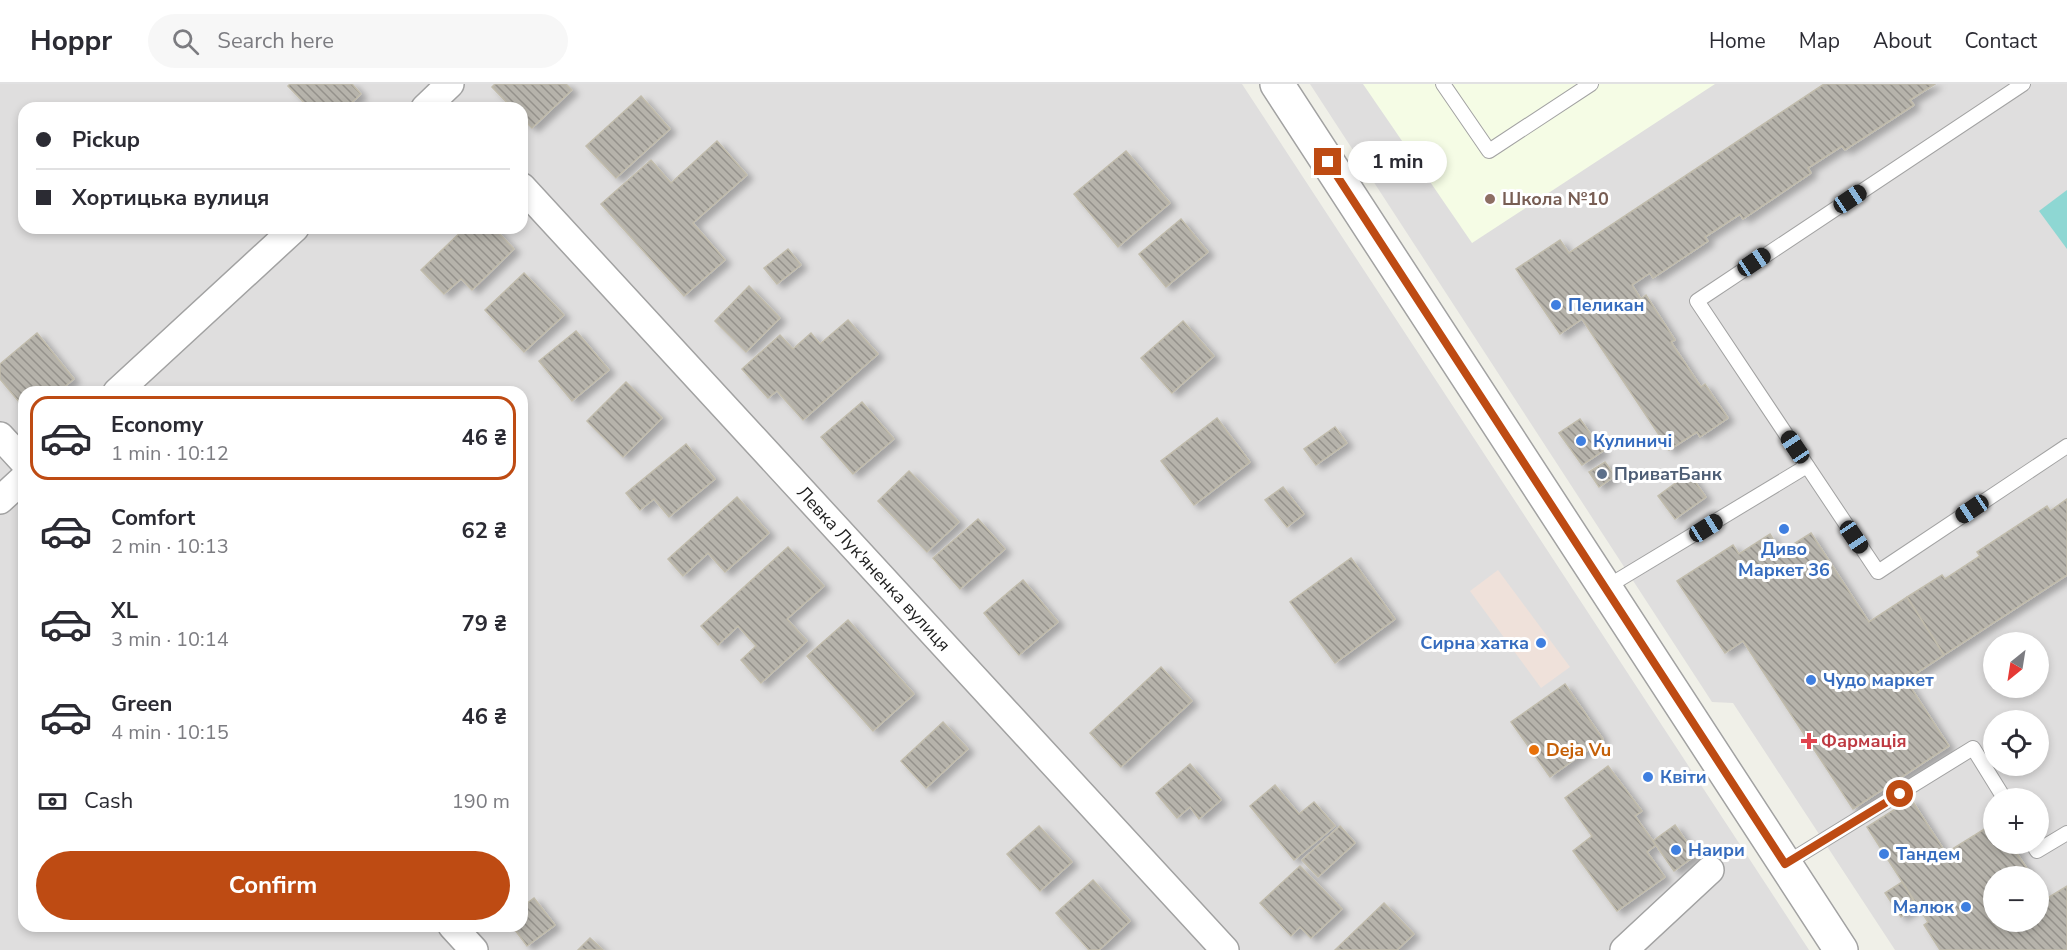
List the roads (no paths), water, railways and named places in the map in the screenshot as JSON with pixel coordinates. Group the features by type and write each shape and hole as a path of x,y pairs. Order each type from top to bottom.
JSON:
{"street":[{"path":"1277,84 1841,950"},
{"name":"Левка Лук'яненка вулиця","path":"528,194 1225,950"},
{"path":"124,386 288,234"},
{"path":"0,436 18,456"},
{"path":"0,500 18,484"},
{"path":"1624,950 1710,870"},
{"path":"458,932 474,950"}],"lane":[{"path":"1443,84 1489,151 1591,84"},
{"path":"2023,84 1697,301 1878,572 2067,446"},
{"path":"1605,588 1807,466"},
{"path":"1785,864 1972,748 1998,788"},
{"path":"2049,844 2067,833"}],"place":[{"name":"Школа №10","path":"1490,199"},
{"name":"Пеликан","path":"1556,305"},
{"name":"Кулиничі","path":"1581,441"},
{"name":"ПриватБанк","path":"1602,474"},
{"name":"Диво Маркет 36","path":"1784,529"},
{"name":"Сирна хатка","path":"1541,643"},
{"name":"Чудо маркет","path":"1811,680"},
{"name":"Фармація","path":"1809,741"},
{"name":"Deja Vu","path":"1534,750"},
{"name":"Квіти","path":"1648,777"},
{"name":"Наири","path":"1676,850"},
{"name":"Тандем","path":"1884,854"},
{"name":"Малюк","path":"1966,907"}]}
